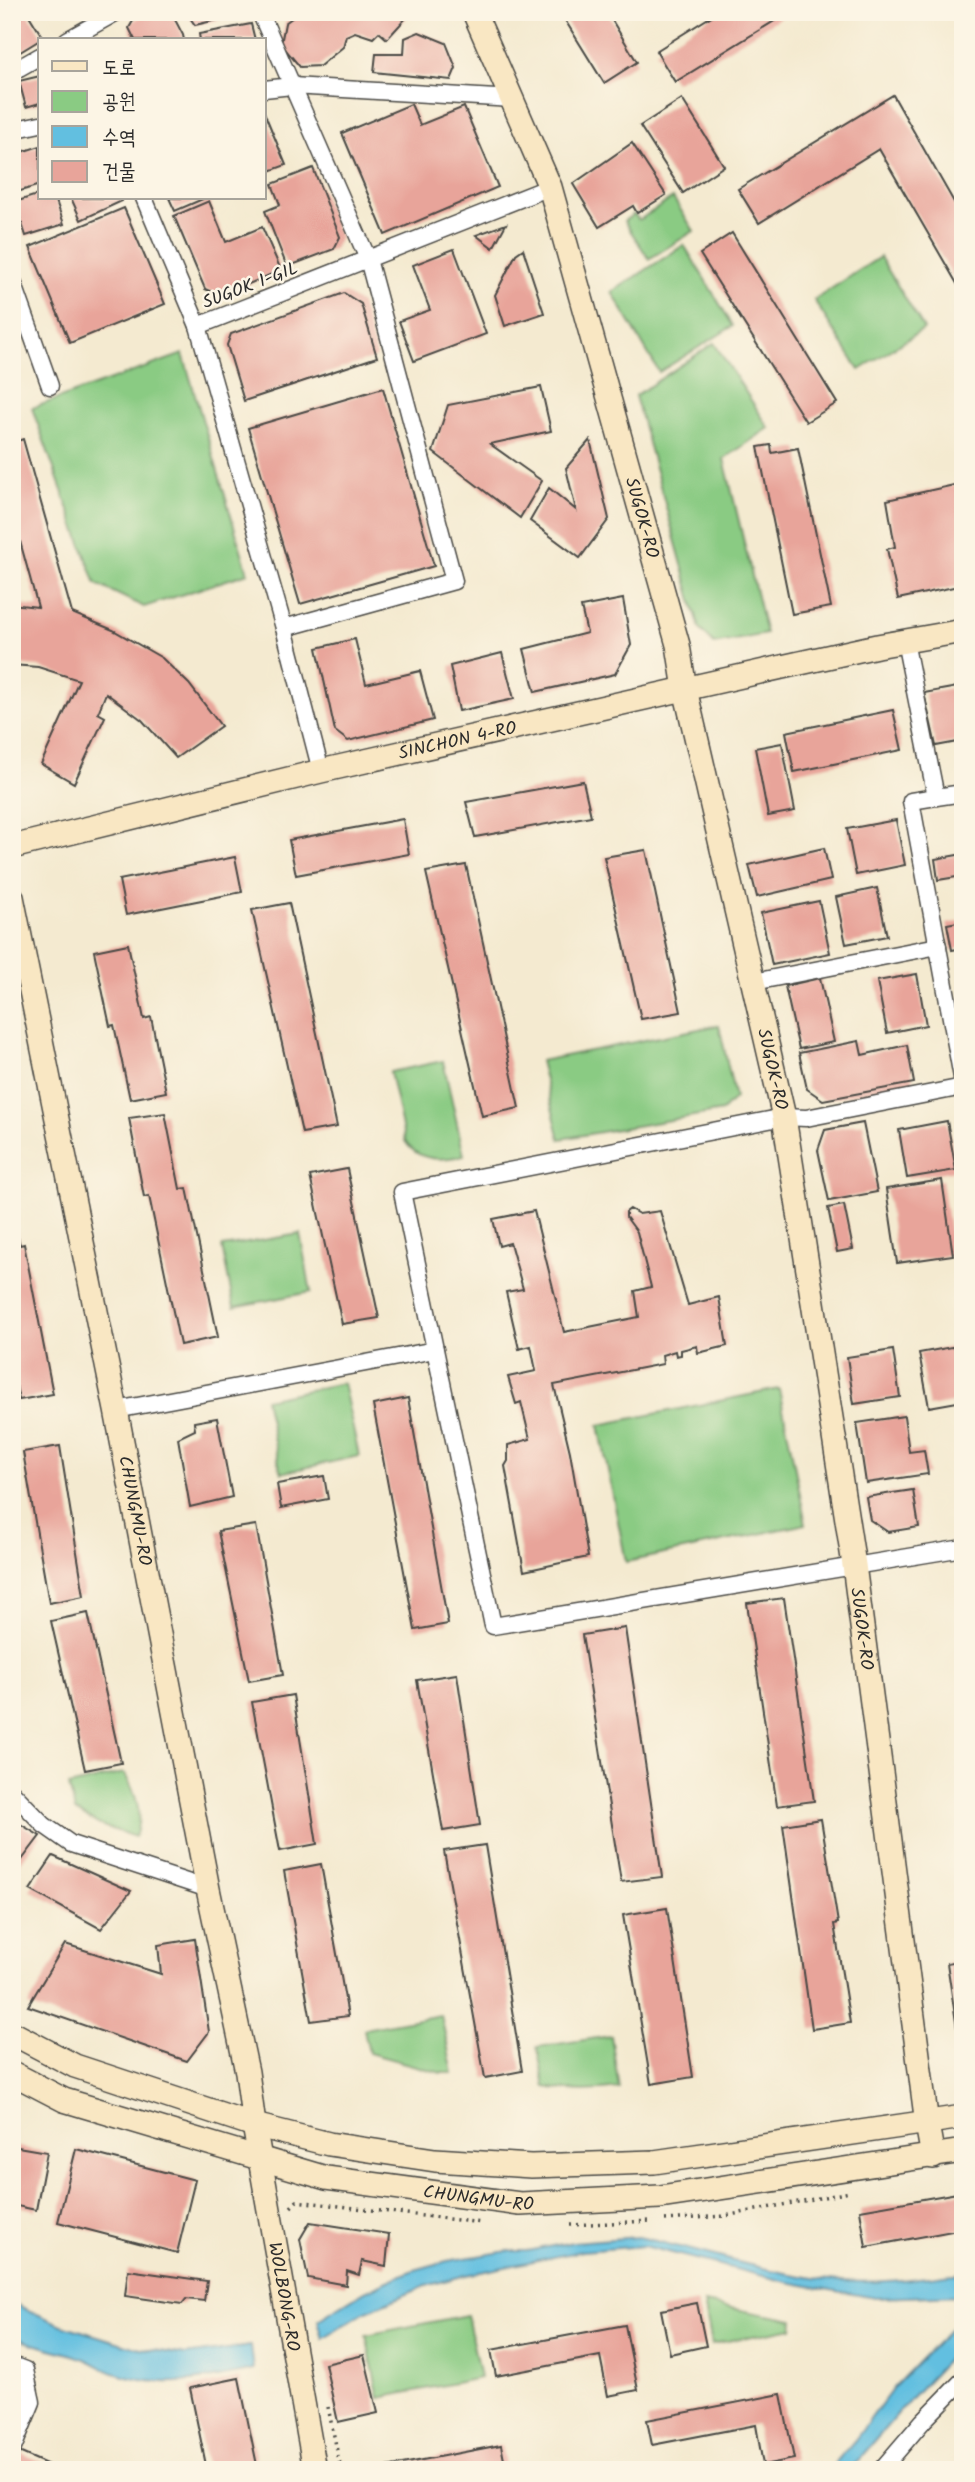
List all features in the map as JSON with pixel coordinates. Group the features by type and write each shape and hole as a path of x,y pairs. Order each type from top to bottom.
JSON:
{"street":[{"path":"75,38 117,12"},
{"path":"260,12 368,259 454,581 284,628"},
{"name":"SUGOK-RO","path":"474,12 550,187 678,646 685,688 784,1118 854,1565 933,2157"},
{"path":"12,72 38,57"},
{"path":"266,89 292,86 513,99"},
{"path":"12,130 38,124"},
{"name":"SUGOK 1-GIL","path":"145,200 198,326 550,187"},
{"path":"12,279 50,386"},
{"path":"198,326 284,628 321,771"},
{"name":"SINCHON 4-RO","path":"12,847 321,771 685,688 963,631"},
{"path":"905,641 936,797"},
{"path":"963,793 911,801 963,1085 806,1118 784,1118 402,1192 493,1626 963,1548"},
{"name":"CHUNGMU-RO","path":"12,897 116,1410 208,1889 247,2072 254,2125"},
{"path":"754,982 937,946"},
{"path":"116,1410 435,1350"},
{"path":"12,1792 44,1825 71,1844 208,1889"},
{"name":"CHUNGMU-RO","path":"12,2033 75,2066 254,2125 329,2144 422,2158 531,2166 654,2162 963,2117"},
{"name":"CHUNGMU-RO","path":"12,2073 64,2100 326,2178 520,2204 660,2197 963,2151"},
{"name":"WOLBONG-RO","path":"254,2125 315,2470"},
{"path":"12,2365 25,2370 32,2402 13,2448"},
{"path":"881,2470 963,2380"}],"path":[{"path":"563,2225 725,2216 857,2191"},
{"path":"290,2209 297,2201 488,2223"},
{"path":"327,2403 341,2470"}],"green space":[{"path":"673,198 694,231 649,259 624,221 634,214 639,220"},
{"path":"684,245 733,326 659,372 612,292"},
{"path":"880,257 924,329 859,370 814,300"},
{"path":"714,343 769,428 724,459 766,634 714,644 700,629 635,396"},
{"path":"183,354 248,573 144,607 96,584 32,408"},
{"path":"719,1025 735,1098 722,1111 560,1139 540,1061"},
{"path":"443,1061 464,1155 439,1159 417,1153 405,1141 390,1072"},
{"path":"300,1234 311,1292 234,1307 222,1247"},
{"path":"343,1383 359,1456 281,1473 265,1399"},
{"path":"779,1389 806,1524 626,1562 599,1425"},
{"path":"124,1773 137,1804 135,1837 100,1825 75,1811 69,1786"},
{"path":"441,2015 453,2073 441,2073 369,2053 364,2029"},
{"path":"611,2036 619,2088 582,2091 545,2087 537,2047"},
{"path":"704,2303 794,2320 793,2328 712,2344"},
{"path":"467,2315 480,2378 379,2398 366,2335"}],"water":[{"path":"638,2237 788,2274 839,2281 917,2279 963,2273 963,2295 875,2298 787,2282 644,2246 582,2251 426,2286 364,2312 323,2338 318,2320 365,2291 411,2271 447,2261 508,2251"},
{"path":"12,2303 62,2325 130,2346 185,2355 251,2346 254,2370 184,2382 131,2378 110,2372 85,2359 12,2336"},
{"path":"963,2316 963,2343 911,2398 850,2470 829,2470 894,2387"}],"building":[{"path":"12,12 27,12 43,38 38,38 38,41 12,57"},
{"path":"148,12 171,12 184,38 134,38 129,28 133,21"},
{"path":"186,12 247,12 247,13 195,25"},
{"path":"300,12 402,12 407,17 387,39 379,32 373,38 355,32 346,36 343,47 320,66 300,67 281,44 285,23"},
{"path":"560,12 607,12 637,62 604,83"},
{"path":"718,12 789,12 675,82 656,51"},
{"path":"251,24 254,38 200,38 199,34"},
{"path":"419,32 446,43 456,68 451,80 374,72 376,54 404,54 405,38"},
{"path":"38,76 38,104 26,107 19,81"},
{"path":"893,95 963,218 963,294 879,149 759,223 738,189"},
{"path":"682,99 724,166 683,193 640,126"},
{"path":"411,104 420,125 464,107 498,187 385,235 342,133"},
{"path":"266,117 286,165 266,172"},
{"path":"632,143 666,195 637,213 633,206 599,227 573,184"},
{"path":"38,147 38,186 14,193 12,155"},
{"path":"313,168 340,237 334,249 287,267 265,211 280,205 272,184"},
{"path":"38,195 38,200 56,200 64,224 26,236 15,202"},
{"path":"72,200 122,200 122,201 81,220"},
{"path":"170,200 200,200 175,211"},
{"path":"209,201 226,242 262,227 281,270 221,296 205,289 174,216"},
{"path":"124,208 165,304 70,343 30,247"},
{"path":"506,224 493,248 476,235"},
{"path":"732,233 837,403 806,422 700,254"},
{"path":"454,249 486,334 414,361 399,321 430,310 413,265"},
{"path":"523,249 544,313 505,326 495,295 516,254"},
{"path":"344,293 361,304 377,357 244,401 227,345 231,334"},
{"path":"541,387 551,431 490,444 542,481 520,518 433,452 448,405"},
{"path":"383,388 434,566 300,604 248,428"},
{"path":"23,439 72,613 113,630 162,658 189,684 221,726 176,758 142,720 106,693 98,713 105,717 74,783 41,764 79,680 38,667 12,665 12,604 38,607 12,512 12,443"},
{"path":"590,440 609,519 580,558 530,521 549,488 576,510 566,468"},
{"path":"771,445 772,453 798,448 831,607 792,614 758,447"},
{"path":"963,483 963,585 898,599 887,549 895,547 887,500"},
{"path":"623,599 631,645 615,674 535,692 524,649 587,633 581,607"},
{"path":"355,639 366,684 420,671 433,720 348,741 335,731 317,648"},
{"path":"502,653 514,699 459,711 450,666"},
{"path":"963,686 963,741 936,746 924,693"},
{"path":"893,710 902,750 794,772 786,732"},
{"path":"782,743 795,811 768,816 755,748"},
{"path":"583,781 591,816 475,837 466,802"},
{"path":"403,819 409,854 296,875 289,840"},
{"path":"896,820 905,865 856,875 847,829"},
{"path":"824,848 831,880 757,897 749,865"},
{"path":"646,850 681,1012 641,1019 604,857"},
{"path":"963,854 963,876 938,880 935,859"},
{"path":"235,857 242,892 126,915 119,880"},
{"path":"466,865 519,1108 482,1116 426,872"},
{"path":"877,888 887,936 846,944 836,897"},
{"path":"819,901 830,953 772,965 761,913"},
{"path":"289,903 337,1127 302,1133 252,910"},
{"path":"963,921 963,948 952,950 947,924"},
{"path":"128,944 144,1019 151,1017 166,1092 130,1099 114,1025 110,1026 94,951"},
{"path":"917,974 926,1025 887,1033 877,981"},
{"path":"820,978 834,1042 799,1049 785,986"},
{"path":"859,1041 862,1055 907,1045 914,1083 823,1100 807,1089 799,1053"},
{"path":"165,1113 180,1189 187,1188 218,1337 180,1345 149,1196 144,1197 129,1118"},
{"path":"947,1121 956,1170 907,1178 899,1130"},
{"path":"863,1123 877,1192 829,1201 818,1150 825,1130"},
{"path":"347,1169 379,1318 342,1324 310,1176"},
{"path":"942,1180 953,1255 897,1263 886,1189"},
{"path":"844,1205 853,1249 837,1252 828,1208"},
{"path":"630,1209 639,1214 660,1211 688,1305 719,1297 727,1346 698,1353 697,1346 681,1350 681,1355 676,1356 675,1351 662,1355 663,1364 554,1385 570,1452 588,1557 524,1571 505,1466 508,1461 508,1445 530,1439 521,1402 516,1404 508,1377 536,1371 531,1346 519,1349 506,1292 523,1289 510,1243 499,1246 493,1219 534,1211 564,1332 639,1317 635,1291 651,1287 637,1232 626,1217 626,1212"},
{"path":"12,1214 20,1245 24,1244 53,1394 19,1400 12,1366"},
{"path":"963,1345 963,1401 929,1407 919,1353"},
{"path":"893,1350 900,1397 854,1404 847,1357"},
{"path":"408,1398 448,1624 415,1630 373,1405"},
{"path":"904,1416 909,1452 924,1450 928,1474 866,1483 857,1423"},
{"path":"217,1418 232,1497 190,1507 178,1438 195,1430 194,1422"},
{"path":"60,1446 84,1596 49,1603 23,1452"},
{"path":"324,1476 328,1499 281,1508 277,1484"},
{"path":"913,1490 919,1527 888,1532 870,1520 866,1497"},
{"path":"256,1525 283,1675 249,1681 218,1531"},
{"path":"784,1598 814,1801 777,1806 747,1603"},
{"path":"88,1613 121,1763 85,1770 51,1621"},
{"path":"625,1628 662,1877 621,1882 582,1635"},
{"path":"457,1674 480,1825 443,1831 417,1680"},
{"path":"293,1695 317,1844 280,1851 252,1702"},
{"path":"12,1819 40,1836 12,1873"},
{"path":"821,1819 838,1923 834,1924 850,2023 812,2029 783,1825"},
{"path":"485,1845 522,2071 485,2078 444,1851"},
{"path":"53,1856 131,1891 101,1929 30,1890"},
{"path":"321,1864 348,2016 311,2021 284,1871"},
{"path":"667,1908 693,2077 651,2084 623,1915"},
{"path":"195,1939 209,2032 187,2061 28,2006 65,1944 161,1974 158,1945"},
{"path":"963,1960 963,2034 958,2035 947,1963"},
{"path":"12,2146 47,2152 36,2210 12,2205"},
{"path":"76,2149 195,2180 177,2253 58,2222"},
{"path":"963,2192 963,2229 866,2247 860,2210"},
{"path":"310,2222 389,2234 386,2266 362,2261 359,2275 347,2271 346,2285 308,2278 300,2239"},
{"path":"128,2270 207,2281 204,2301 186,2299 182,2304 125,2296"},
{"path":"697,2303 706,2346 670,2354 661,2310"},
{"path":"625,2325 638,2390 608,2396 600,2356 496,2376 491,2350"},
{"path":"364,2355 378,2413 338,2422 325,2364"},
{"path":"239,2378 258,2470 207,2470 190,2388"},
{"path":"781,2394 794,2459 763,2465 756,2425 652,2445 647,2420"},
{"path":"501,2445 506,2470 381,2470 381,2468"},
{"path":"12,2449 60,2470 12,2470"}]}
